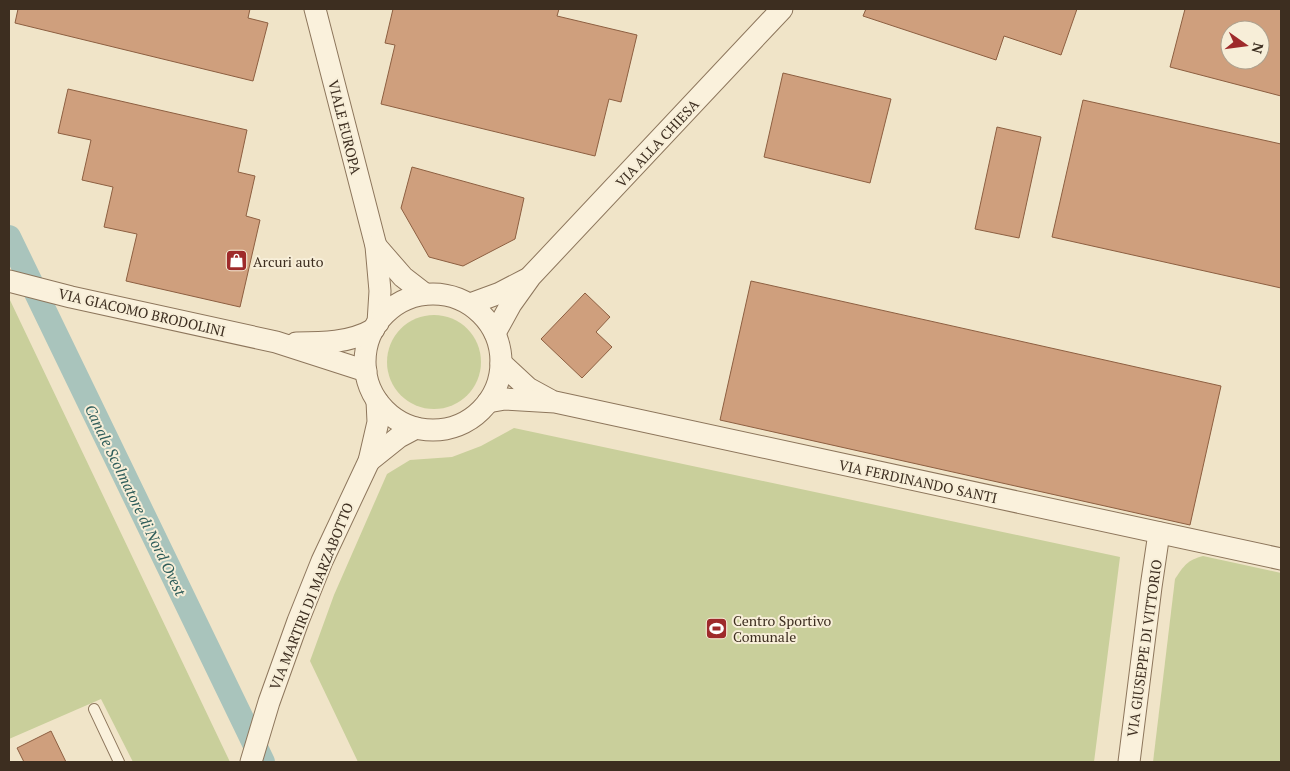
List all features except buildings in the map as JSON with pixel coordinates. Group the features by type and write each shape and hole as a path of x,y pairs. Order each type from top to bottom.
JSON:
{"street":[{"name":"VIALE EUROPA","path":"315,9 376,246 380,291 376,326"},
{"name":"VIA ALLA CHIESA","path":"495,333 511,304 531,276 782,9"},
{"name":"VIALE EUROPA","path":"376,246 403,277 425,294"},
{"name":"VIA ALLA CHIESA","path":"470,304 515,286 531,276"},
{"name":"VIA GIACOMO BRODOLINI","path":"9,281 71,297 276,342 366,371"},
{"path":"425,294 448,295 470,304 484,317 495,333 500,348 501,363 498,383 488,402 474,416 456,426 436,430 416,428 401,422 388,413 377,401 370,387 365,357 368,343 376,326 390,309 406,299 425,294"},
{"name":"VIA GIACOMO BRODOLINI","path":"276,342 321,343 353,339 362,336 376,326"},
{"name":"VIA FERDINANDO SANTI","path":"501,363 528,388 555,402"},
{"name":"VIA FERDINANDO SANTI","path":"488,402 505,399 555,402 1281,559"},
{"name":"VIA MARTIRI DI MARZABOTTO","path":"251,762 269,702 322,560 369,461 378,422 377,401"},
{"name":"VIA MARTIRI DI MARZABOTTO","path":"369,461 399,437 416,428"},
{"name":"VIA GIUSEPPE DI VITTORIO","path":"1129,762 1159,533"}],"lane":[{"path":"94,709 119,762"}],"green space":[{"path":"9,298 230,762 133,762 101,699 9,739"},
{"path":"434,315 452,319 467,329 477,344 481,362 477,380 467,395 452,405 434,409 416,405 401,395 391,380 387,362 391,344 401,329 416,319"},
{"name":"Centro Sportivo Comunale","path":"514,428 1120,557 1094,762 358,762 310,661 334,595 387,474 410,460 452,457 481,446"},
{"path":"1203,556 1281,573 1281,762 1153,762 1175,579 1187,564"}],"waterway":[{"name":"Canale Scolmatore di Nord Ovest","path":"9,237 263,762"}],"place":[{"name":"Arcuri auto","path":"237,261"},
{"name":"Centro Sportivo Comunale","path":"717,628"}]}
